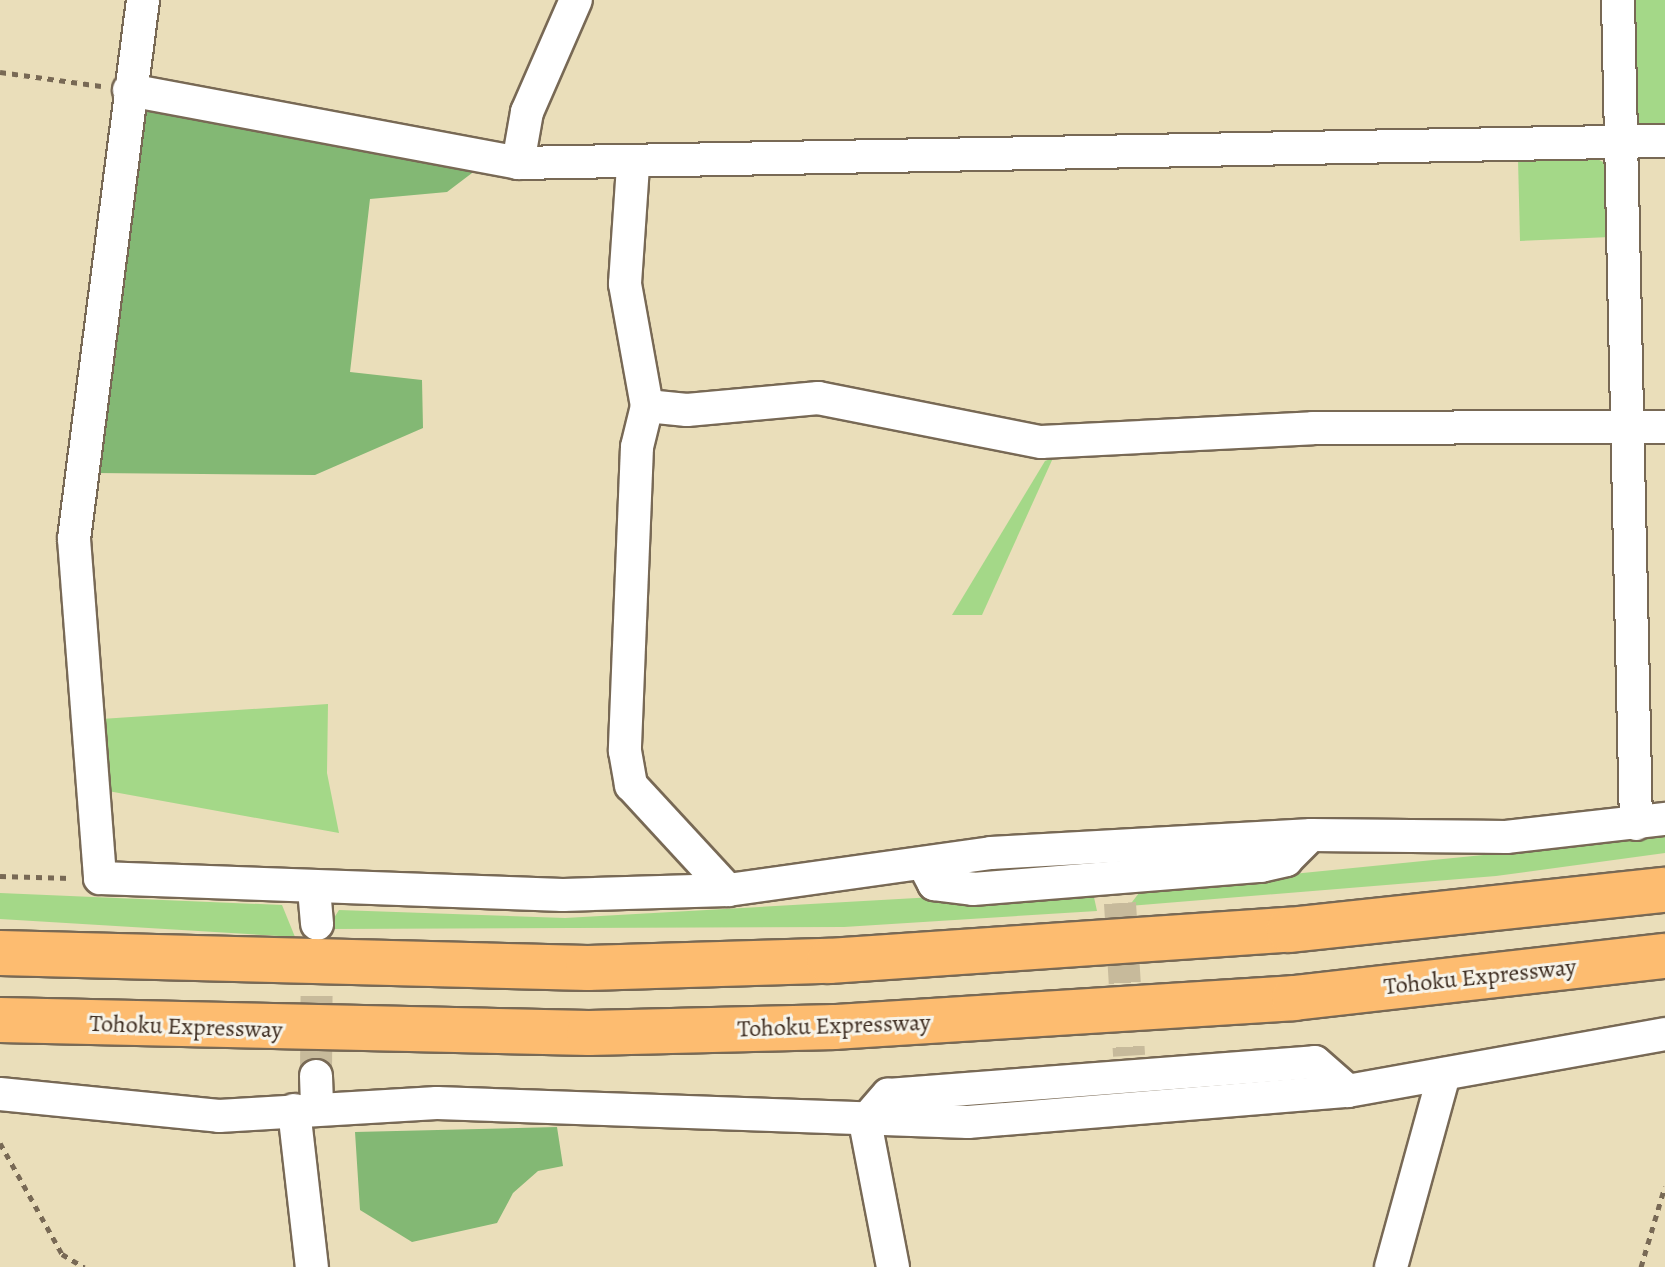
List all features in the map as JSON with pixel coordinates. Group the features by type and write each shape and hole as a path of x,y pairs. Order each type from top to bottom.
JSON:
{"highway":[{"path":"0,953 588,968 829,961 1259,933 1665,890"},
{"name":"Tohoku Expressway","path":"0,1020 558,1033 835,1027 1294,998 1665,956"}],"street":[{"path":"143,0 129,90 74,539 100,878 314,889 728,890 923,863 1311,835 1463,839 1650,822 1628,428 1618,0"},
{"path":"518,163 527,112 576,0"},
{"path":"129,90 518,163 633,166 1665,141"},
{"path":"633,166 625,284 647,406 637,447 625,751 631,785 728,890"},
{"path":"647,406 687,410 818,398 1041,442 1313,428 1665,427"},
{"path":"923,863 942,888 1119,890 1286,860 1311,835"},
{"path":"314,889 317,924"},
{"path":"0,1094 219,1116 437,1103 865,1121 968,1122 1348,1091 1665,1034"},
{"path":"865,1121 888,1095 1129,1067 1315,1062 1348,1091"},
{"path":"1391,1267 1444,1074"},
{"path":"312,1267 305,1109 316,1076"},
{"path":"865,1121 893,1267"}],"path":[{"path":"0,72 129,90"},
{"path":"0,876 100,878"},
{"path":"0,1143 62,1254 84,1267"},
{"path":"1641,1267 1665,1186"}],"green space":[{"path":"1629,0 1665,0 1665,129 1640,131 1631,124"},
{"path":"143,108 476,170 447,192 370,199 350,372 422,380 423,428 315,475 95,473"},
{"path":"1594,157 1610,166 1610,237 1520,241 1518,159"},
{"path":"1053,458 982,615 952,615 1045,461"},
{"path":"328,704 327,773 339,833 108,791 101,719"},
{"path":"1665,837 1665,853 1496,876 1129,906 1142,889"},
{"path":"1092,888 1097,911 844,927 327,929 339,910 565,918"},
{"path":"0,893 282,905 295,937 0,919"},
{"path":"557,1127 563,1166 538,1171 513,1193 497,1223 412,1242 360,1210 355,1132"}],"tunnel":[{"path":"1120,903 1129,1056"},
{"path":"316,1076 317,939"}]}
